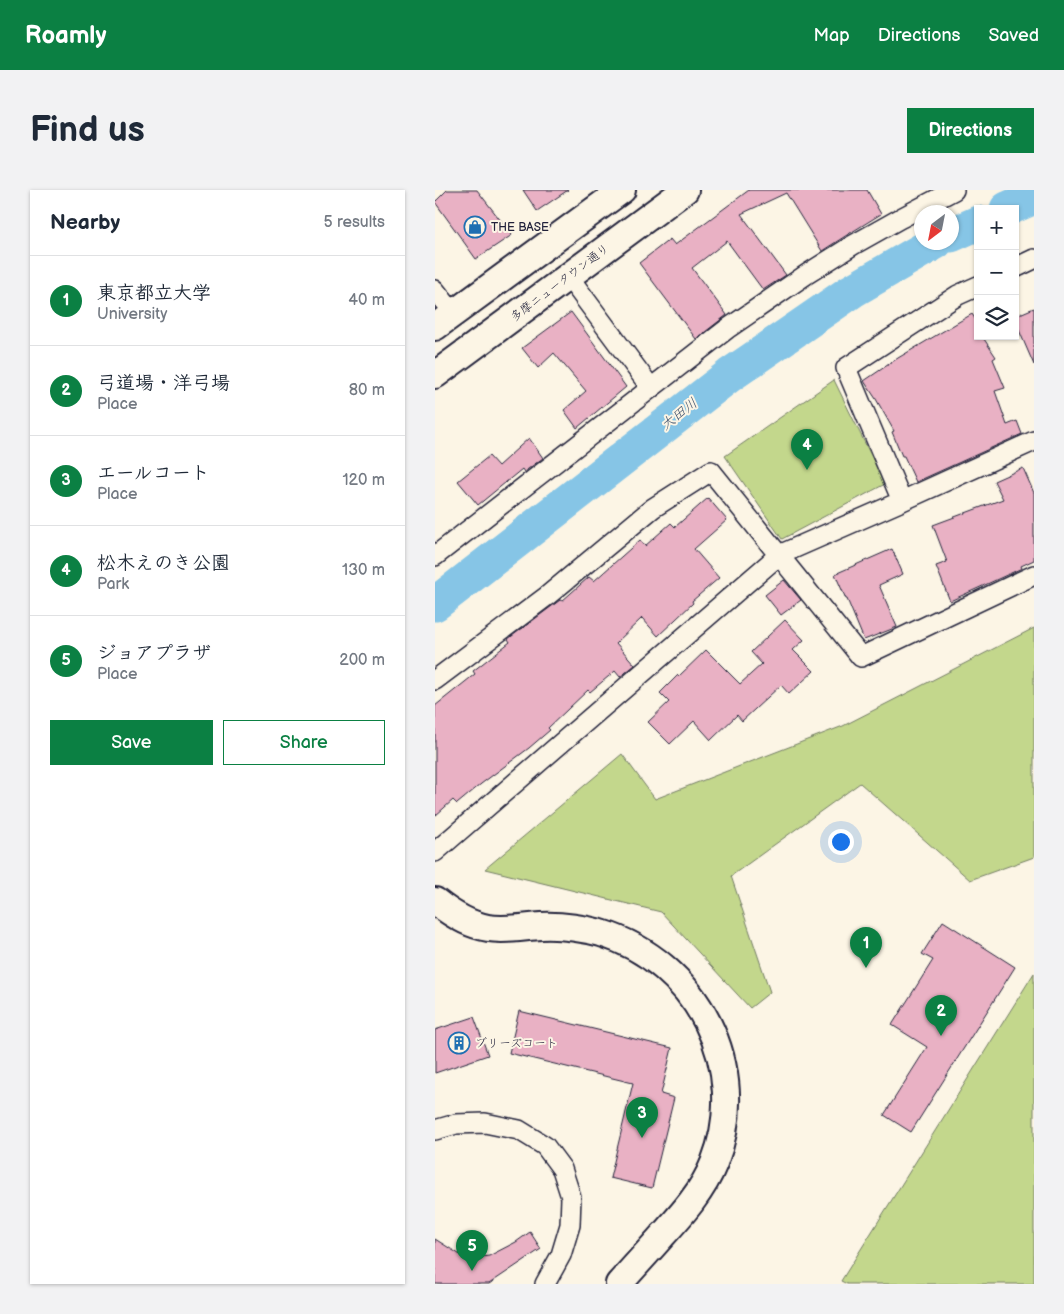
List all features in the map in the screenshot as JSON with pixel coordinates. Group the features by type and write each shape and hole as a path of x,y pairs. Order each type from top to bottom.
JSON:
{"street":[{"path":"435,290 444,320 622,190"},
{"name":"多摩ニュータウン通り","path":"435,375 685,190"},
{"path":"435,556 727,329 807,274 901,218 955,190"},
{"path":"1019,266 1034,259"},
{"path":"568,276 651,388"},
{"path":"902,502 846,368 958,296 974,288"},
{"path":"435,852 779,555 1033,446"},
{"path":"435,680 547,596 653,508 711,470 861,657 1034,575"},
{"path":"435,901 473,924 488,928 560,926 578,928 622,940 671,972 697,1003 708,1023 716,1041 726,1091 723,1136 714,1163 690,1204 619,1284"},
{"path":"435,1130 455,1124 485,1123 519,1130 545,1146 563,1169 571,1197 570,1225 561,1255 545,1284"}],"green space":[{"path":"834,380 885,484 782,539 725,456"},
{"path":"1034,628 1034,857 970,880 860,783 731,876 770,992 750,1008 661,912 485,869 622,754 655,799 843,726"},
{"path":"1034,973 1034,1284 847,1284 841,1281"}],"building":[{"path":"447,190 477,190 512,235 476,259 435,202"},
{"path":"523,190 568,190 537,211"},
{"path":"749,190 867,190 881,214 822,251 786,193 741,214 786,275 763,290 727,241 692,268 727,315 696,339 639,263 670,239 675,245"},
{"path":"1034,308 1034,365 1019,330 1019,314"},
{"path":"571,312 626,387 577,428 564,410 586,391 554,353 538,368 522,348"},
{"path":"972,314 974,317 974,340 985,340 996,357 993,359 1005,388 995,391 1007,425 1017,421 1022,434 916,482 904,456 902,456 892,432 894,431 864,381 898,358"},
{"path":"529,438 543,458 524,472 522,469 478,505 458,481 489,456 498,466"},
{"path":"1023,468 1034,493 1034,560 1021,566 1022,568 950,601 936,566 947,562 933,525 1003,499 994,481"},
{"path":"708,498 727,520 694,549 719,578 692,601 693,603 658,636 642,618 616,643 635,665 620,677 615,671 590,692 588,690 548,728 550,730 529,748 457,804 453,800 435,816 435,706 475,674 473,671 510,642 508,639 560,600 562,601 589,577 594,581 640,540 645,546 671,523 675,527"},
{"path":"892,549 903,574 879,585 897,627 864,640 835,574"},
{"path":"784,580 801,600 781,615 765,595"},
{"path":"785,620 804,640 793,650 814,671 789,694 781,685 742,721 737,715 711,740 694,721 670,744 648,722 669,702 660,693 706,650 740,684 762,664 751,652"},
{"path":"943,921 1015,967 911,1132 884,1115 927,1047 892,1025 933,960 922,954"},
{"path":"519,1011 672,1048 661,1094 674,1098 652,1188 610,1178 633,1083 509,1053"},
{"name":"ブリーズコート","path":"474,1017 488,1055 435,1073 435,1030"},
{"path":"530,1232 541,1249 489,1284 435,1284 435,1239 462,1256 474,1258 489,1256 516,1242"}],"waterway":[{"name":"大田川","path":"1016,205 1034,197"},
{"name":"大田川","path":"959,231 974,225"},
{"name":"大田川","path":"435,604 730,375 852,291 922,250"}],"place":[{"name":"THE BASE","path":"475,227"},
{"name":"松木えのき公園","path":"807,470"},
{"name":"東京都立大学","path":"866,968"},
{"name":"弓道場・洋弓場","path":"941,1036"},
{"name":"ブリーズコート","path":"459,1043"},
{"name":"エールコート","path":"642,1138"},
{"name":"ジョアプラザ","path":"472,1271"}]}
